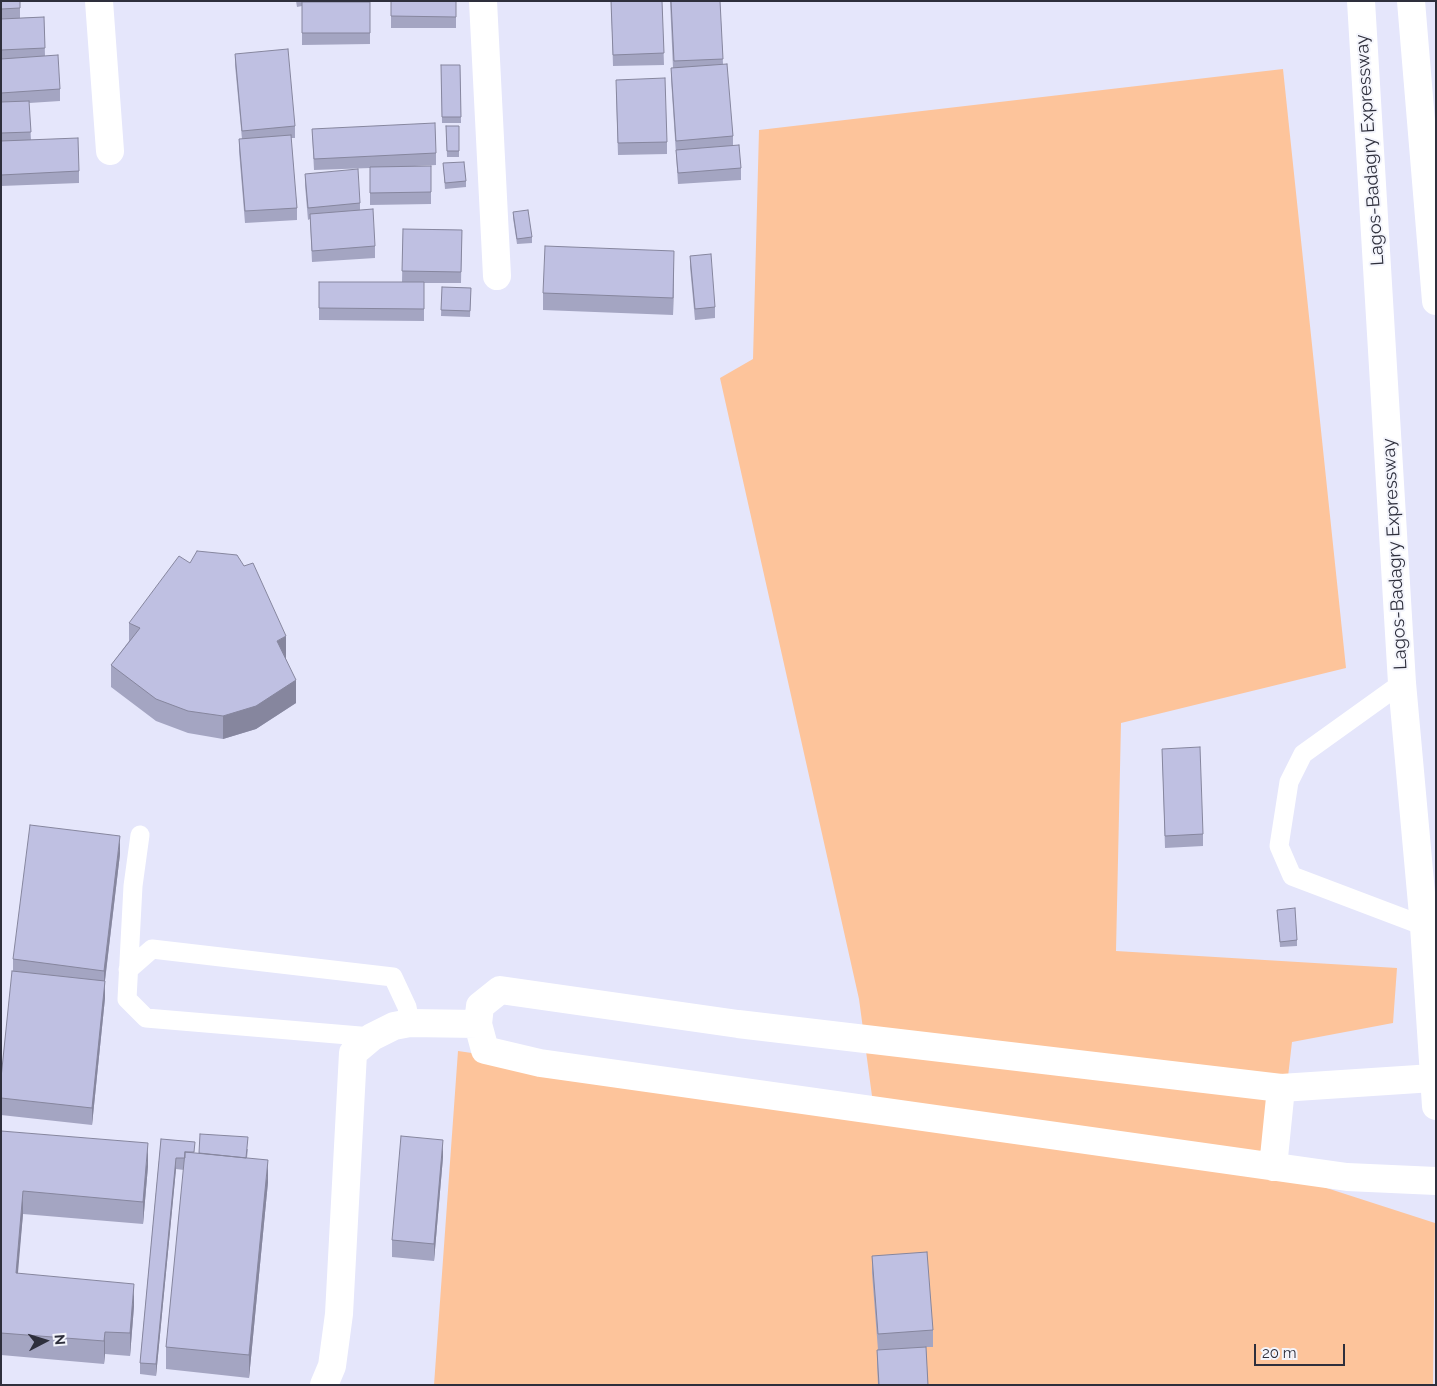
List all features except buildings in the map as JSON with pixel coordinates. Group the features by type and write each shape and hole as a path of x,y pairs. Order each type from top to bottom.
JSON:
{"main road":[{"path":"99,1 110,151"},
{"path":"483,1 497,276"},
{"name":"Lagos-Badagry Expressway","path":"1361,1 1402,683 1424,926 1436,1106"},
{"path":"1411,1 1436,301"},
{"path":"1433,1078 1281,1088 758,1027 500,990 480,1006 478,1024 485,1050 540,1063 1347,1177 1436,1181"},
{"path":"324,1385 332,1366 339,1314 353,1053 372,1038 394,1026 410,1024 478,1024"},
{"path":"1273,1166 1281,1088"}],"lane":[{"path":"1402,683 1303,754 1289,782 1280,846 1292,876 1424,926"},
{"path":"140,835 133,886 127,999 146,1018 372,1038"},
{"path":"128,970 152,949 393,977 407,1006 410,1024"}],"shaded area":[{"path":"1283,69 1346,668 1121,723 1116,951 1397,968 1393,1023 1292,1042 1277,1172 1435,1223 1433,1385 434,1385 458,1051 874,1111 859,999 720,378 753,359 759,130"}]}
